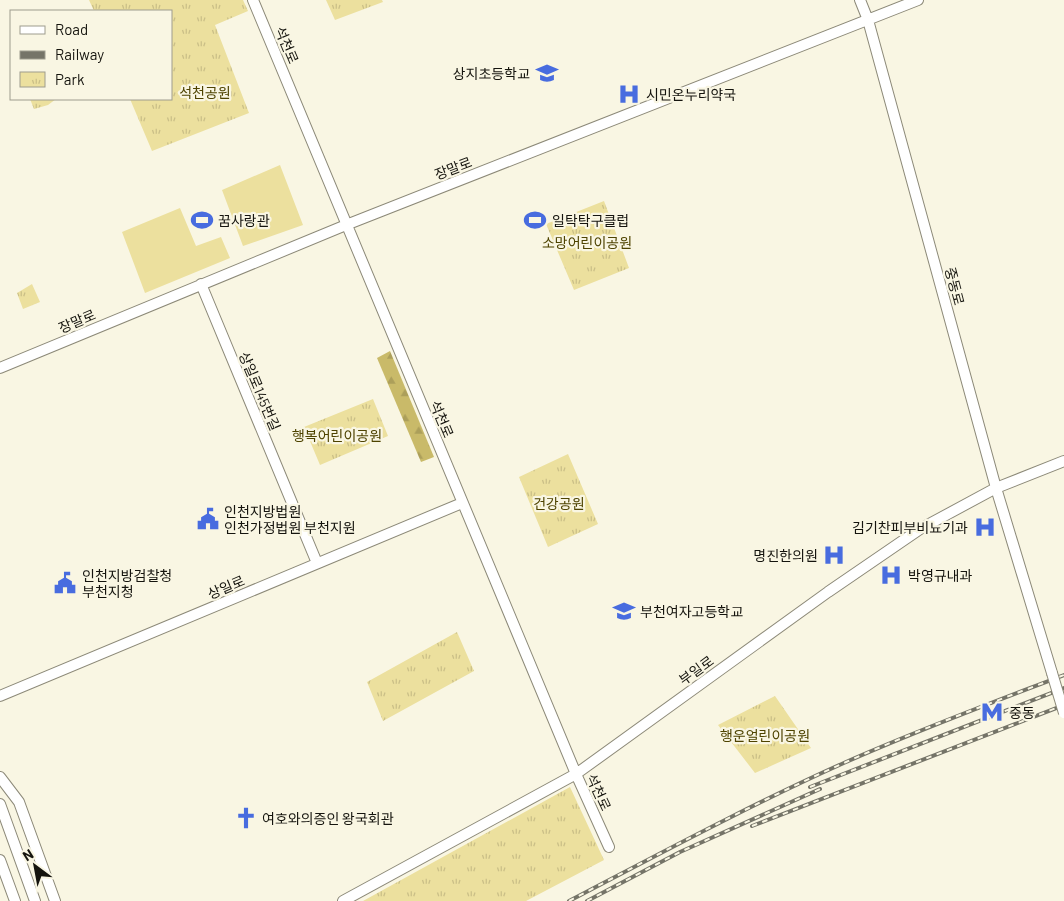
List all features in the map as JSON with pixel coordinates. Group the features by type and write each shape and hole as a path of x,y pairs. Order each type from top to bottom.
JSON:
{"street":[{"name":"석천로","path":"253,0 462,503 576,774 609,847"},
{"name":"중동로","path":"860,0 868,20 996,488 1064,713"},
{"name":"장말로","path":"0,368 346,225 918,0"},
{"name":"상일로145번길","path":"201,284 317,563"},
{"name":"부일로","path":"343,901 576,774 828,592 920,529 996,488 1064,461"},
{"name":"상일로","path":"0,696 462,503"},
{"path":"0,777 19,802 55,901"},
{"path":"0,804 35,901"},
{"path":"0,860 15,901"}],"green space":[{"name":"석천공원","path":"89,0 243,0 248,11 215,25 249,113 152,151 130,100 172,100 172,10 94,10"},
{"path":"326,0 382,0 383,2 335,20"},
{"path":"30,100 55,100 48,105 34,109"},
{"path":"280,165 303,225 243,246 222,190"},
{"name":"소망어린이공원","path":"604,201 629,268 574,290 546,224"},
{"path":"180,208 196,246 221,237 230,258 145,293 122,232"},
{"path":"32,284 40,302 23,309 17,293"},
{"path":"390,351 434,457 421,462 377,358"},
{"name":"행복어린이공원","path":"373,399 388,436 320,465 304,427"},
{"name":"건강공원","path":"568,454 598,524 548,547 519,477"},
{"path":"457,632 474,671 383,721 367,682"},
{"name":"행운얼린이공원","path":"775,696 811,748 755,773 718,725"},
{"path":"570,787 604,860 526,901 363,901"}],"railway":[{"path":"569,901 741,812 846,762 927,728 1064,675"},
{"path":"810,787 1064,688"},
{"path":"752,826 1064,705"},
{"path":"587,901 680,852 820,789"}],"place":[{"name":"상지초등학교","path":"547,73"},
{"name":"시민온누리약국","path":"629,94"},
{"name":"꿈사랑관","path":"202,220"},
{"name":"일탁탁구클럽","path":"535,220"},
{"name":"인천지방법원 인천가정법원 부천지원","path":"208,519"},
{"name":"김기찬피부비뇨기과","path":"985,527"},
{"name":"명진한의원","path":"834,555"},
{"name":"박영규내과","path":"891,575"},
{"name":"인천지방검찰청 부천지청","path":"65,583"},
{"name":"부천여자고등학교","path":"624,611"},
{"name":"중동","path":"992,712"},
{"name":"여호와의증인 왕국회관","path":"246,818"}]}
